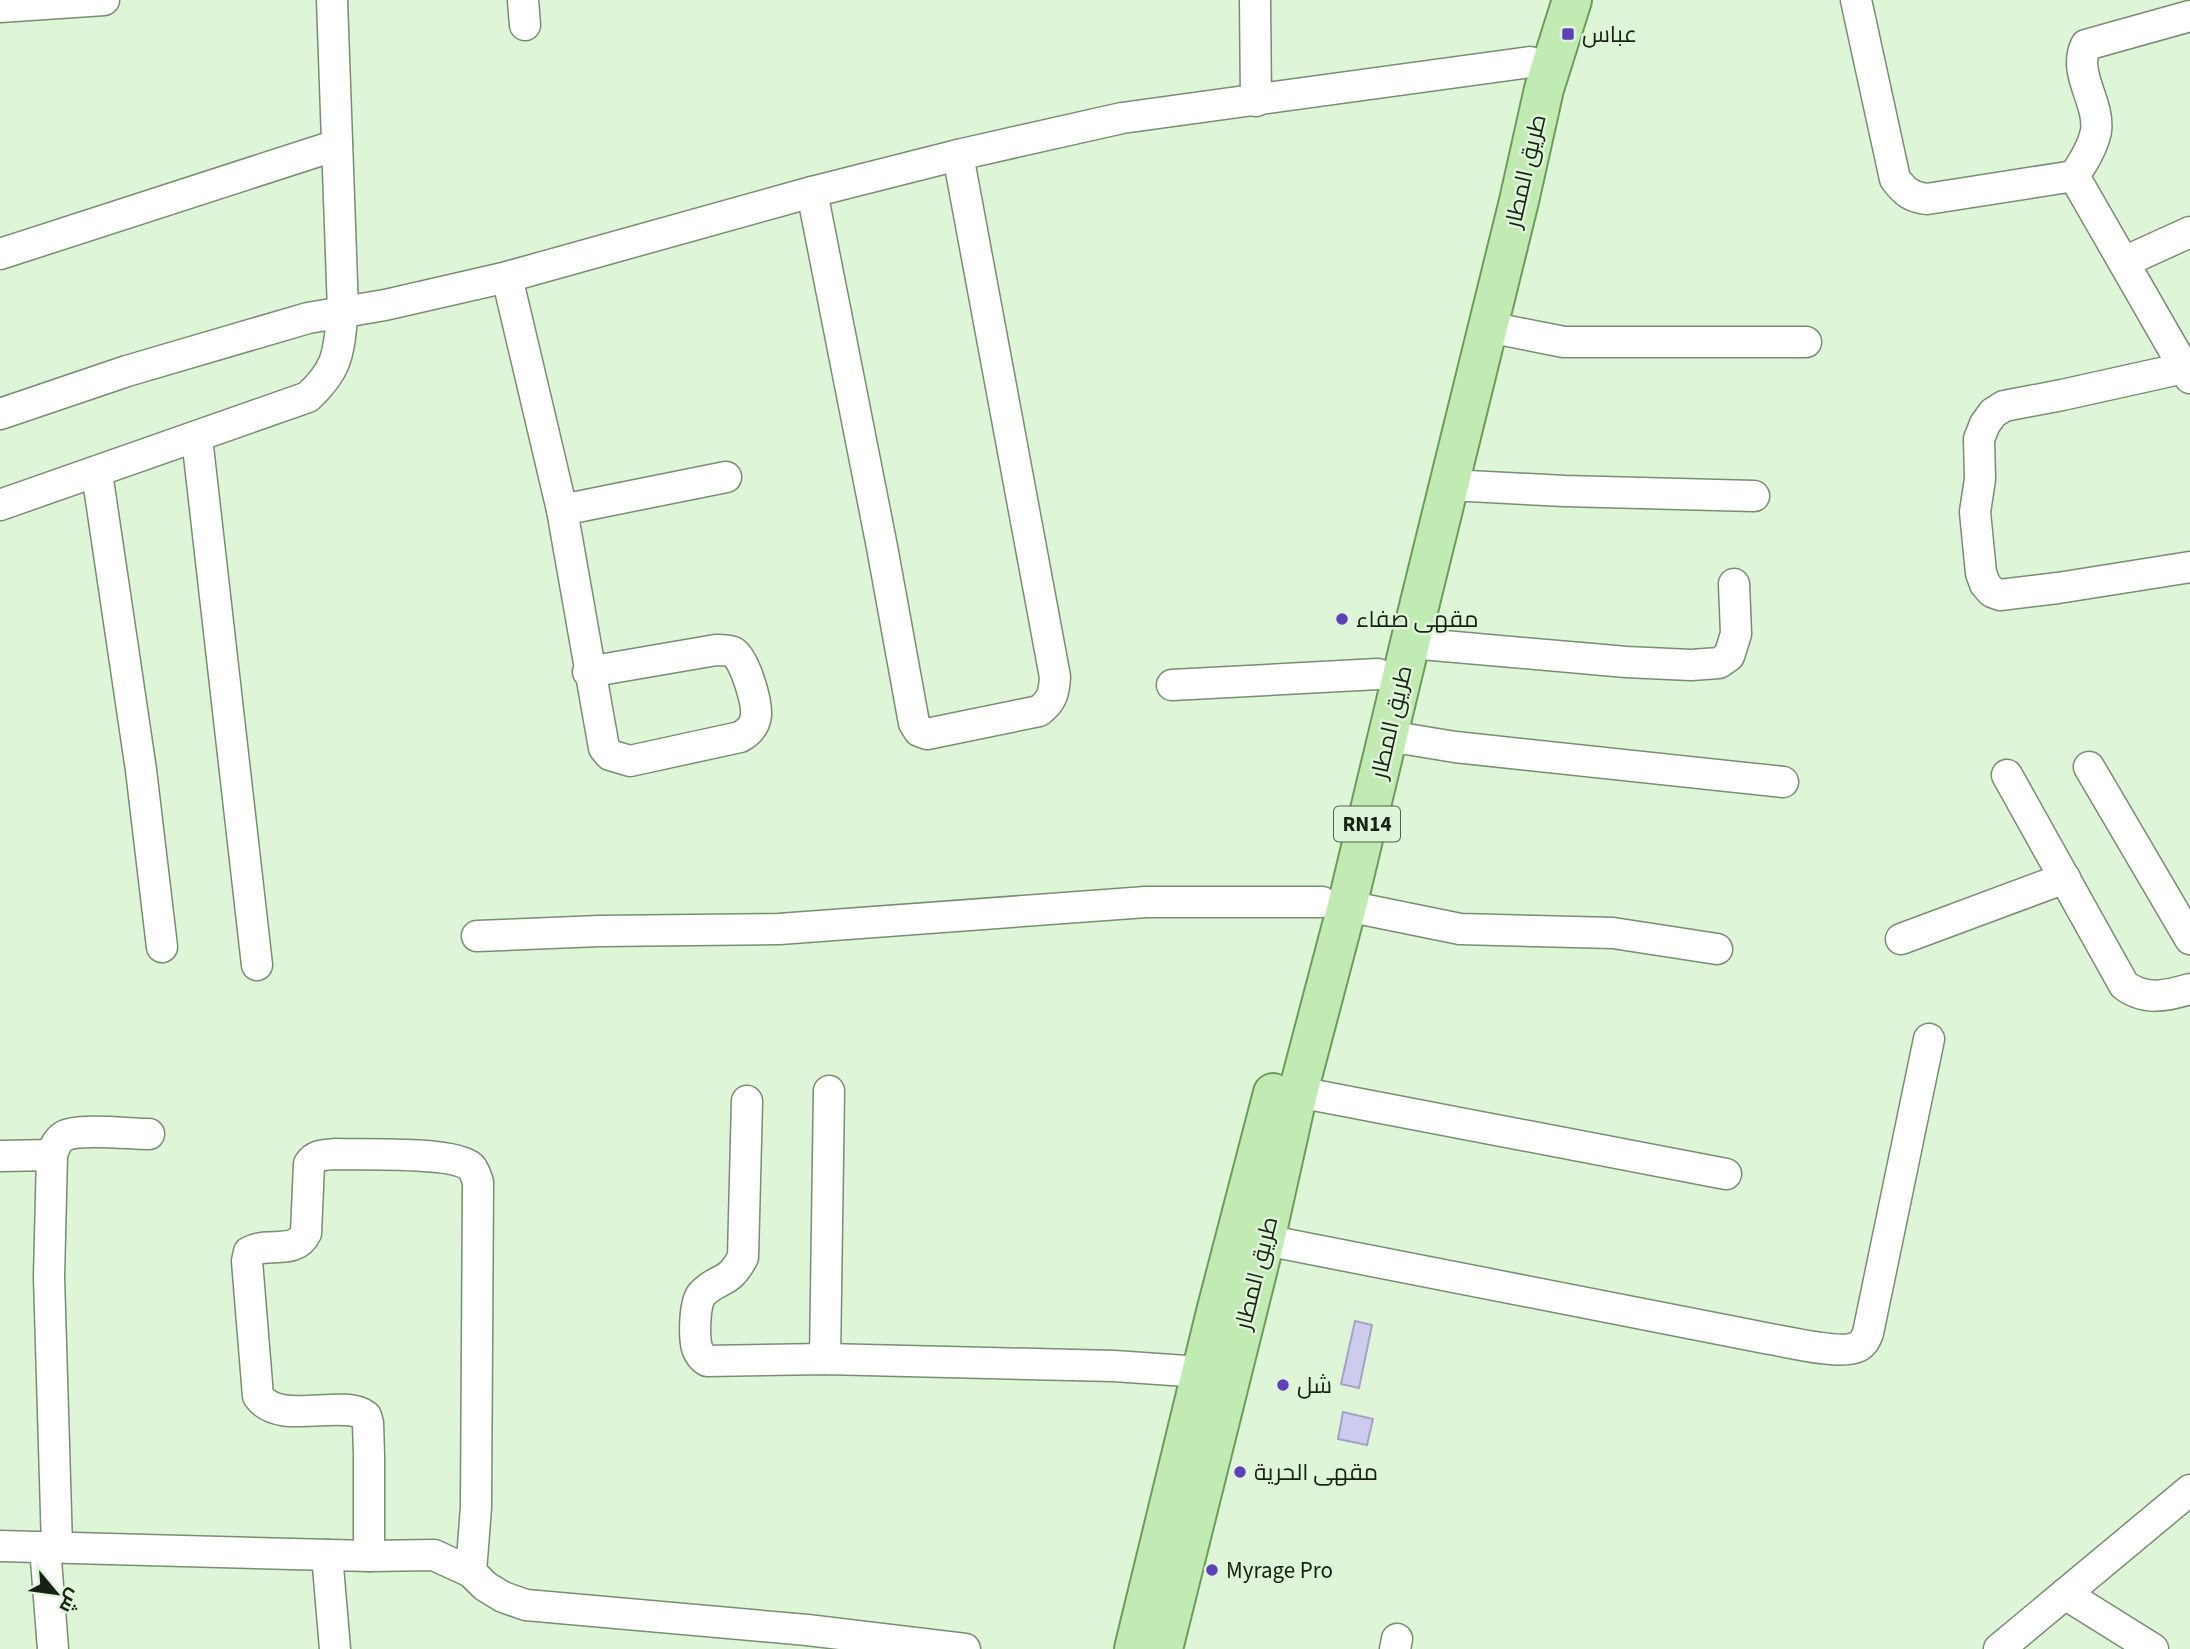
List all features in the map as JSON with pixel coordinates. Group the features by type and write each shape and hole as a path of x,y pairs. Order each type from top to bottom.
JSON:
{"main road":[{"name":"طريق المطار","path":"1163,1649 1265,1240 1298,1092 1378,674 1482,244 1530,62 1543,0"},
{"name":"طريق المطار","path":"1134,1649 1201,1372 1335,904 1388,736 1544,89 1572,0"}],"street":[{"path":"0,7 104,0"},
{"path":"0,505 308,397 326,380 338,354 342,311 332,0"},
{"path":"1255,0 1256,101"},
{"path":"1856,0 1895,179 1912,197 1927,199 2074,176"},
{"path":"2074,176 2089,150 2096,123 2081,64 2085,45 2190,16"},
{"path":"0,414 127,371 308,317 385,305 507,277 812,192 958,155 1122,118 1530,62"},
{"path":"0,254 337,145"},
{"path":"812,192 914,723 919,731 927,734 1029,714 1048,705 1053,694 1055,677 958,155"},
{"path":"2074,176 2187,373 2004,406 1993,413 1979,439 1980,479 1975,512 1981,573 1985,584 1992,592 2000,595 2058,589 2190,567"},
{"path":"2124,262 2190,232"},
{"path":"507,277 562,510 589,672 601,741 610,755 630,761 740,737 749,732 754,724 756,713 745,668 733,653 726,650 589,672"},
{"path":"1488,327 1564,342 1806,342"},
{"path":"197,438 257,965"},
{"path":"97,472 141,770 162,947"},
{"path":"562,510 726,477"},
{"path":"1449,485 1754,496"},
{"path":"1410,643 1626,662 1691,665 1719,663 1729,656 1736,634 1734,584"},
{"path":"1172,685 1378,674"},
{"path":"1388,736 1455,747 1783,782"},
{"path":"2089,767 2190,939"},
{"path":"2007,775 2124,985 2134,993 2146,996 2190,989"},
{"path":"1901,939 2065,878"},
{"path":"477,936 598,931 779,929 1146,902 1335,904 1460,929 1613,933 1717,948"},
{"path":"1265,1240 1770,1339 1840,1350 1857,1348 1864,1342 1871,1322 1929,1040"},
{"path":"825,1359 829,1091"},
{"path":"1298,1092 1726,1174"},
{"path":"747,1101 743,1257 736,1270 698,1299 696,1347 701,1357 707,1361 825,1359 1114,1366 1201,1372"},
{"path":"53,1649 48,1277 52,1155 56,1144 64,1136 149,1134"},
{"path":"369,1556 369,1455 366,1416 353,1410 275,1409 263,1403 258,1396 247,1261 249,1252 256,1248 293,1246 302,1242 306,1233 311,1159 336,1154 444,1157 473,1168 478,1182 476,1507 471,1572"},
{"path":"0,1156 52,1155"},
{"path":"1999,1649 2190,1490"},
{"path":"0,1546 369,1556 434,1555 471,1572 485,1586 503,1597 526,1605 807,1630 965,1649"},
{"path":"327,1555 335,1649"},
{"path":"2065,1594 2153,1649"}],"building":[{"path":"1355,1321 1372,1325 1359,1388 1341,1384"},
{"path":"1343,1412 1373,1419 1367,1445 1338,1439"}],"place":[{"name":"عباس","path":"1568,34"},
{"name":"مقهى صفاء","path":"1342,619"},
{"name":"شل","path":"1283,1385"},
{"name":"مقهى الحرية","path":"1240,1472"},
{"name":"Myrage Pro","path":"1212,1570"}]}
